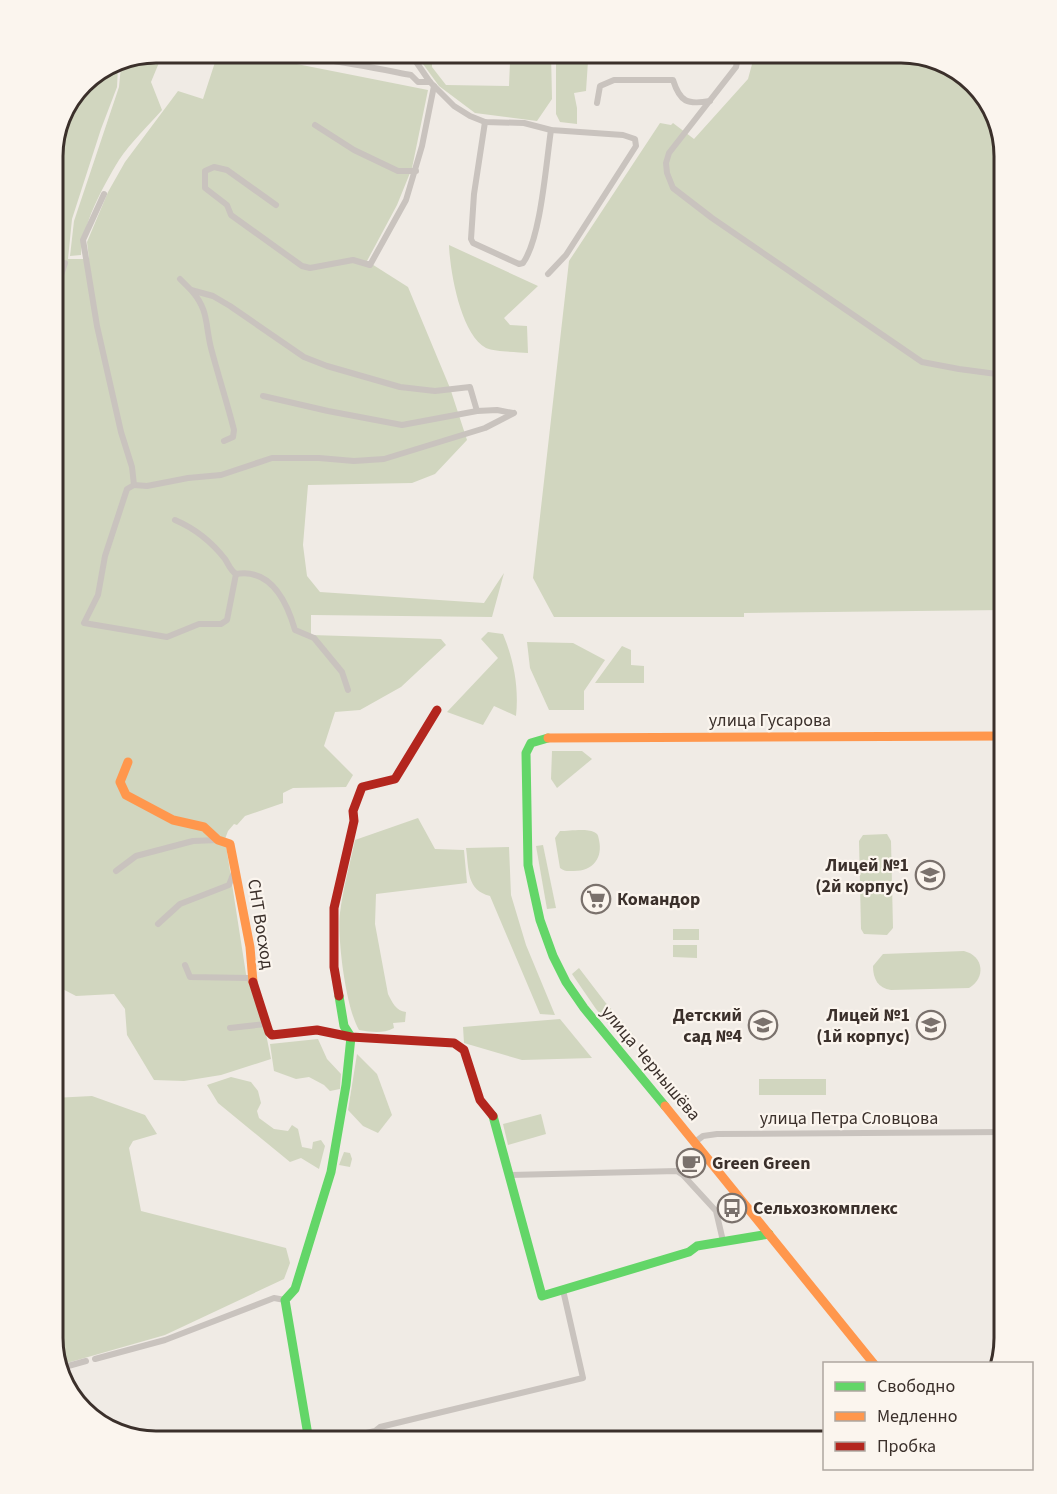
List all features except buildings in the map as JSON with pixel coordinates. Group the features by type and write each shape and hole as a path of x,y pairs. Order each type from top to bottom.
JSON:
{"street":[{"path":"350,63 411,75 418,82 432,84"},
{"path":"418,63 432,84 454,106 485,122 524,123 551,130 623,135 635,139 636,146 566,255 548,274"},
{"path":"737,63 711,101 669,153 666,163 667,173 673,188 722,225 922,362 994,374"},
{"path":"597,103 600,86 614,80 673,80 676,92 681,99 691,103 711,101"},
{"path":"276,205 227,170 214,167 205,171 205,188 227,205 231,215 303,266 310,268 353,260 370,265 406,201 416,171 432,84"},
{"path":"485,122 474,194 471,239 473,243 519,264 523,263 532,243 551,130"},
{"path":"315,125 354,150 398,171 416,171"},
{"path":"104,194 83,240 97,326 121,432 132,467 134,485"},
{"path":"63,269 65,263"},
{"path":"180,279 201,301 207,315 210,345 234,430 233,437 224,441"},
{"path":"191,290 213,296 304,357 327,366 400,387 435,391 470,387 477,411"},
{"path":"236,574 227,620 221,624 199,624 166,637 84,623 98,596 105,556 127,489 134,485 147,486 188,478 221,475 272,458 354,461 384,459 484,428 514,413 477,411 402,425 263,396"},
{"path":"175,520 206,537 236,574 255,574 270,583 288,607 295,630 314,638 342,672 348,690"},
{"path":"285,1300 295,1289 331,1172 346,1085 351,1037 344,1026 334,966 333,941 334,908 354,821 353,811 362,787 394,778 438,710"},
{"name":"улица Гусарова","path":"536,739 556,737 994,736"},
{"name":"улица Чернышёва","path":"536,739 526,753 528,865 533,894 553,956 566,982 584,1008 872,1362"},
{"name":"СНТ Восход","path":"128,762 120,782 126,795 173,820 204,827 218,840"},
{"name":"СНТ Восход","path":"116,871 136,856 193,841 218,840 230,844 250,947 253,984 269,1032 272,1035 278,1035 317,1030 351,1037"},
{"name":"СНТ Восход","path":"158,924 180,904 229,885 235,869"},
{"name":"СНТ Восход","path":"185,965 190,977 248,978 253,984"},
{"path":"230,1028 266,1024"},
{"path":"351,1037 443,1042 460,1046 464,1050 480,1100 494,1115 542,1296 689,1252 697,1246 769,1234"},
{"name":"улица Петра Словцова","path":"695,1142 703,1136 717,1134 994,1132"},
{"path":"510,1175 677,1171 716,1211 723,1241"},
{"path":"375,1431 381,1427 584,1378 563,1290"},
{"path":"95,1359 165,1340 274,1298 285,1300"},
{"path":"285,1300 307,1431"},
{"path":"67,1366 86,1361"}],"green space":[{"path":"159,63 151,82 162,110 119,160 89,218 81,255 70,256 74,221 119,87 121,70 144,64"},
{"path":"215,63 292,63 428,90 412,168 397,205 367,261 408,287 450,388 467,440 435,474 412,483 308,485 303,545 307,576 320,592 484,603 504,573 492,617 311,615 311,635 441,639 446,645 401,687 360,710 335,712 324,746 353,775 346,787 293,788 283,793 283,803 245,816 228,831 225,839 246,974 266,1034 271,1059 221,1075 184,1081 154,1080 127,1035 125,1009 114,994 76,996 63,989 63,150 66,132 82,99 95,86 118,72 117,87 72,219 68,259 89,259 87,242 108,192 125,162 178,91 203,99"},
{"path":"422,63 432,63 432,67 446,85 509,86 510,63 551,63 552,99 537,121 475,113 439,86"},
{"path":"556,63 588,63 586,91 574,93 577,124 560,122 556,114"},
{"path":"752,63 907,63 919,65 942,73 967,90 987,120 994,156 994,610 744,613 744,617 554,617 533,578 569,261 660,123 671,125 673,123 694,139 748,79"},
{"path":"449,245 538,286 504,318 510,325 527,326 528,353 490,349 477,341 458,302"},
{"path":"488,632 503,634 515,674 517,706 516,716 494,706 483,725 447,712 498,658 481,639"},
{"path":"527,642 573,643 605,660 584,691 584,710 549,710 530,668"},
{"path":"622,646 631,650 631,665 644,666 644,683 595,683"},
{"path":"552,751 582,751 592,759 557,788 551,779"},
{"path":"418,818 435,849 464,850 467,883 376,894 375,924 388,994 397,1008 406,1012 405,1022 393,1023 394,1028 385,1031 359,1030 346,990 339,925 343,894 355,840"},
{"path":"587,830 596,833 600,846 598,858 591,866 586,869 567,871 560,868 555,838 560,831"},
{"path":"887,834 891,841 893,928 887,935 864,934 861,929 859,841 863,835"},
{"path":"543,845 556,908 547,909 536,846"},
{"path":"509,847 511,895 526,945 555,1015 540,1014 490,896 477,889 470,878 466,848"},
{"path":"673,929 699,929 699,940 673,940"},
{"path":"673,945 697,945 697,958 673,957"},
{"path":"964,951 976,957 980,968 978,979 969,988 891,990 880,985 874,975 873,966 883,954"},
{"path":"579,968 633,1034 624,1041 596,1009 572,974"},
{"path":"560,1019 592,1058 522,1060 464,1043 463,1027"},
{"path":"318,1039 327,1059 341,1074 340,1089 330,1091 309,1077 296,1079 274,1071 270,1044"},
{"path":"357,1054 377,1074 392,1115 378,1133 363,1126 348,1110"},
{"path":"231,1077 251,1082 258,1091 261,1103 257,1111 259,1118 274,1129 288,1131 292,1125 298,1129 302,1147 312,1149 313,1142 321,1140 325,1146 319,1169 301,1158 290,1162 218,1103 207,1085"},
{"path":"759,1079 826,1079 826,1095 759,1095"},
{"path":"92,1096 145,1115 157,1134 133,1141 129,1148 141,1211 286,1248 290,1263 284,1279 165,1335 66,1363 63,1338 63,1097"},
{"path":"541,1114 546,1134 508,1145 503,1124"},
{"path":"344,1152 350,1153 352,1159 350,1167 339,1165"}],"traffic: fast":[{"path":"548,738 531,743 526,753 528,865 540,920 553,956 566,982 584,1008 665,1106"},
{"path":"307,1431 285,1300 295,1289 331,1172 346,1085 351,1037 344,1026 339,996"},
{"path":"493,1116 542,1296 689,1252 697,1246 769,1234"}],"traffic: slow":[{"path":"548,738 994,736"},
{"path":"128,762 120,782 126,795 173,820 204,827 218,840 230,844 250,947 253,982"},
{"path":"665,1106 872,1362"}],"traffic: jam":[{"path":"339,996 334,967 334,908 354,821 353,811 362,787 395,779 437,710"},
{"path":"253,982 269,1032 272,1035 317,1030 351,1037 454,1043 464,1050 480,1100 493,1116"}],"place":[{"name":"Лицей №1 (2й корпус)","path":"930,875"},
{"name":"Командор","path":"596,899"},
{"name":"Детский сад №4","path":"763,1025"},
{"name":"Лицей №1 (1й корпус)","path":"931,1025"},
{"name":"Green Green","path":"691,1163"},
{"name":"Сельхозкомплекс","path":"732,1208"}]}
